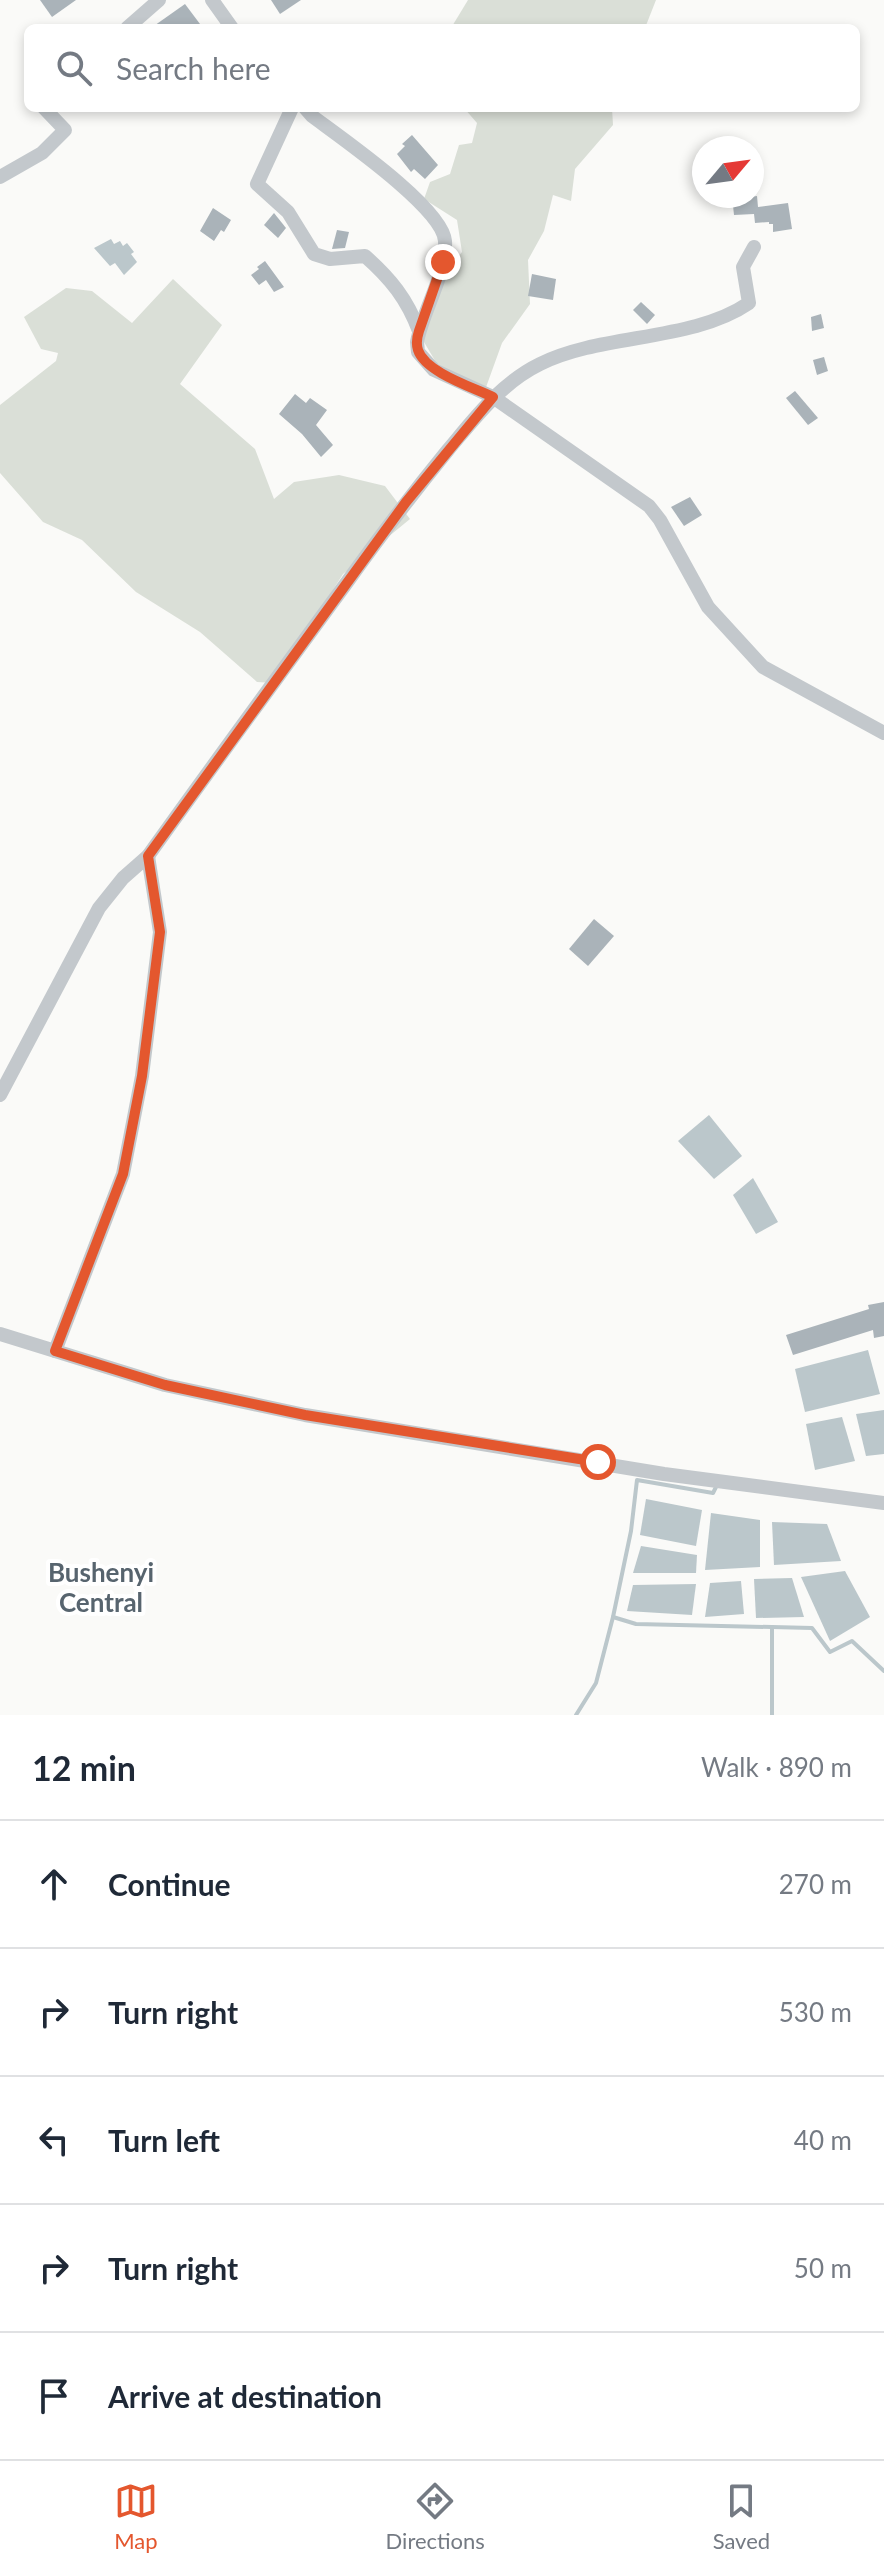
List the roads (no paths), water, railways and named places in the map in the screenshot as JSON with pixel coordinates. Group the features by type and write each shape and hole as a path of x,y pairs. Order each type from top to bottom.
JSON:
{"street":[{"path":"132,24 159,0"},
{"path":"212,0 229,24"},
{"path":"0,177 42,153 65,130 48,112"},
{"path":"290,112 257,184 288,212 314,254 330,259 365,256 387,276 410,307 419,331"},
{"path":"308,112 371,160 439,222 445,239 443,262 417,342 418,352 434,370 493,397 649,506 660,520 708,607 763,667 884,733"},
{"path":"0,1095 99,908 123,878 148,856 406,502 493,397 540,364 605,342 694,325 739,310 749,303 743,267 754,247"},
{"path":"55,1351 123,1174 142,1076 160,932 148,856"},
{"path":"0,1334 165,1385 305,1415 664,1474 884,1503"}],"waterway":[{"path":"576,1715 596,1683 631,1531 637,1480 713,1493 716,1487"},
{"path":"613,1617 636,1624 812,1628 830,1652 852,1641 884,1671"},
{"path":"772,1627 772,1715"}],"district":[{"name":"Bushenyi Central","path":"101,1587"}]}
